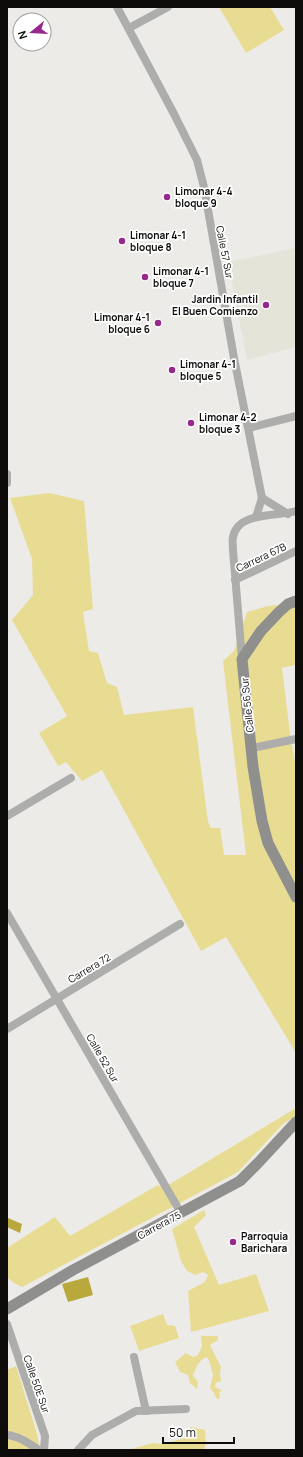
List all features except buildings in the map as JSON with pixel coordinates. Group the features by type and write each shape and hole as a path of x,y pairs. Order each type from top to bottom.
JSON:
{"street":[{"name":"Calle 57 Sur","path":"117,7 197,160 204,187 234,358 262,498 256,517"},
{"path":"129,28 168,7"},
{"path":"248,428 296,416"},
{"path":"7,474 7,484"},
{"path":"262,498 292,512"},
{"path":"256,517 292,512"},
{"name":"Calle 56 Sur","path":"256,517 241,523 233,537 235,580 253,767 261,815 268,843 296,897"},
{"name":"Carrera 67B","path":"235,580 296,551"},
{"path":"242,659 261,631 288,604 296,601"},
{"path":"252,748 296,739"},
{"path":"7,816 71,778"},
{"name":"Calle 52 Sur","path":"7,913 181,1213"},
{"name":"Carrera 72","path":"7,1028 180,924"},
{"name":"Carrera 75","path":"7,1309 74,1270 240,1181 258,1164 296,1122"},
{"name":"Calle 50E Sur","path":"7,1324 45,1436 44,1450"},
{"path":"134,1357 146,1411"},
{"path":"78,1450 92,1435 136,1411 186,1409"},
{"path":"7,1435 11,1435 27,1442 39,1450"}],"shaded area":[{"path":"219,7 270,7 284,30 246,53"},
{"name":"Jardin Infantil El Buen Comienzo","path":"296,248 296,347 247,360 228,262"},
{"path":"49,493 84,501 93,609 83,612 89,651 98,653 107,683 117,687 124,715 193,707 208,822 211,828 220,828 224,855 246,855 223,661 234,651 247,612 268,606 296,603 296,665 282,668 296,769 296,1053 226,937 201,951 102,770 82,781 66,762 58,766 39,733 67,716 12,620 33,595 32,559 10,498"},
{"path":"296,1108 296,1116 283,1124 238,1172 22,1287 7,1277 7,1248 55,1217 70,1236 156,1186 170,1184"},
{"path":"204,1210 206,1215 194,1227 219,1285 256,1274 269,1311 191,1332 188,1291 205,1282 208,1275 203,1272 195,1275 187,1271 181,1261 172,1229"},
{"path":"8,1218 22,1224 20,1233 7,1227"},
{"path":"88,1277 93,1295 68,1302 62,1284"},
{"path":"163,1314 167,1325 175,1326 179,1338 139,1351 130,1326"},
{"path":"201,1336 218,1336 218,1340 210,1345 221,1367 221,1381 216,1383 215,1387 223,1391 219,1392 220,1399 216,1398 210,1388 213,1375 209,1360 206,1357 199,1363 193,1376 198,1382 197,1389 190,1383 188,1375 180,1372 175,1362 186,1353 193,1357 198,1355 202,1346"},
{"path":"16,1366 37,1434 40,1450 7,1450 7,1370"},
{"path":"191,1427 205,1430 206,1444 204,1450 128,1450 153,1443 163,1444 185,1438"}],"place":[{"name":"Limonar 4-4 bloque 9","path":"167,197"},
{"name":"Limonar 4-1 bloque 8","path":"122,241"},
{"name":"Limonar 4-1 bloque 7","path":"145,277"},
{"name":"Jardin Infantil El Buen Comienzo","path":"266,305"},
{"name":"Limonar 4-1 bloque 6","path":"158,323"},
{"name":"Limonar 4-1 bloque 5","path":"172,370"},
{"name":"Limonar 4-2 bloque 3","path":"191,423"},
{"name":"Parroquia Barichara","path":"233,1242"}]}
